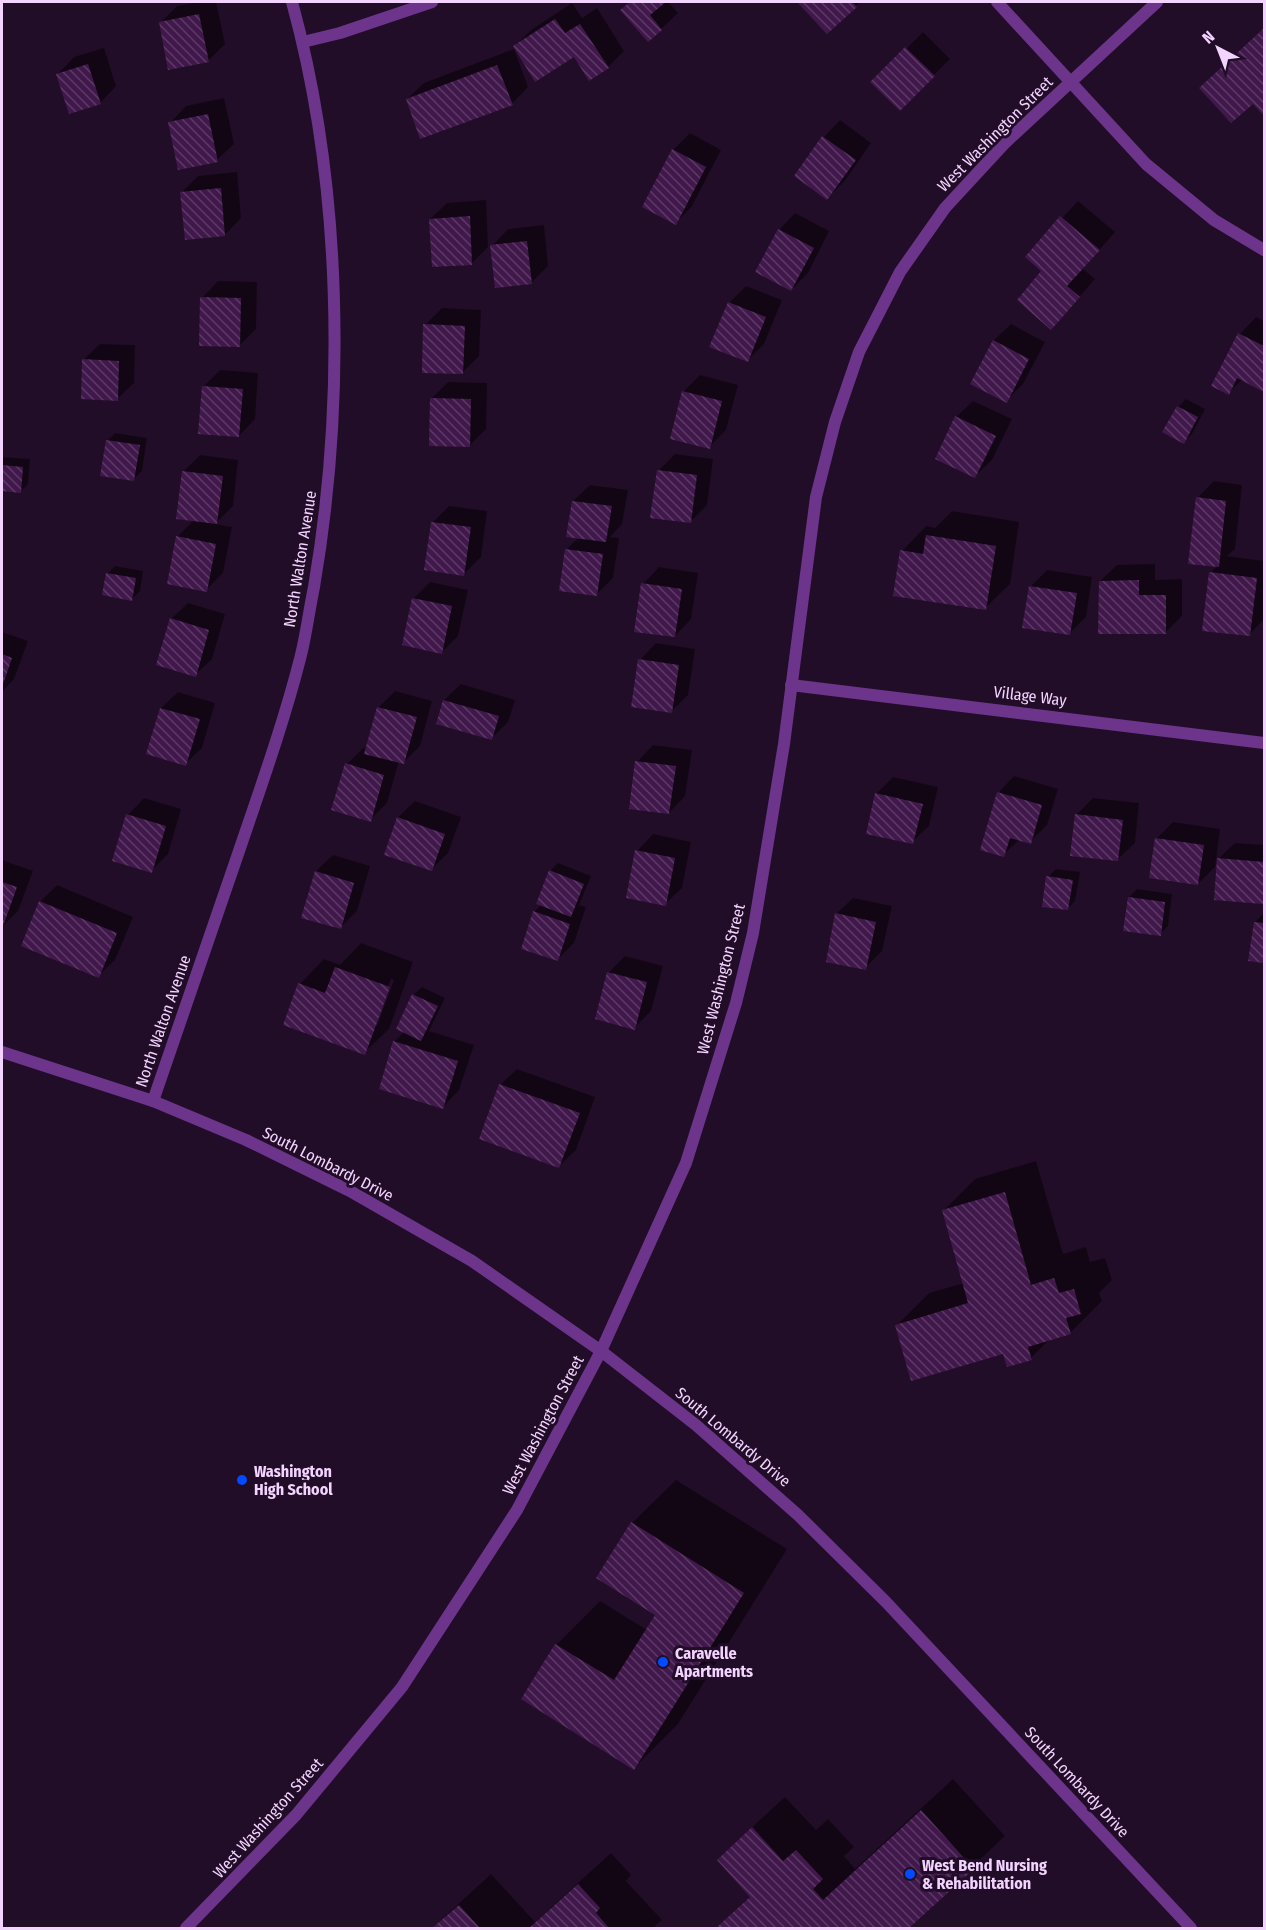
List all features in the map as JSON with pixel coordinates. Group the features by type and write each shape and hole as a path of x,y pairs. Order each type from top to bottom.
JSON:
{"street":[{"name":"North Walton Avenue","path":"153,1101 283,725 301,656 322,536 333,426 333,267 326,188 303,42 292,2"},
{"path":"303,42 340,33 432,2"},
{"path":"997,2 1146,164 1214,220 1264,250"},
{"name":"West Washington Street","path":"186,1929 296,1815 402,1687 517,1510 601,1351 686,1163 736,1003 753,933 784,744 816,497 835,422 859,352 900,272 945,208 1005,142 1157,2"},
{"name":"Village Way","path":"791,685 1264,743"},
{"name":"South Lombardy Drive","path":"2,1052 153,1101 246,1140 350,1191 472,1261 601,1351 696,1425 806,1522 886,1602 1191,1929"}],"building":[{"path":"630,2 666,2 650,15 662,30 648,42 620,10"},
{"path":"797,2 852,2 857,7 827,34"},
{"path":"199,14 209,62 168,70 159,22"},
{"path":"555,19 565,33 580,24 609,68 589,81 574,57 535,82 513,46"},
{"path":"1263,29 1264,116 1253,104 1231,123 1199,88"},
{"path":"905,47 935,76 900,111 870,82"},
{"path":"88,64 101,104 69,114 56,74"},
{"path":"497,65 513,105 420,139 406,99"},
{"path":"208,114 218,162 178,170 168,122"},
{"path":"822,136 856,160 827,200 794,176"},
{"path":"672,149 706,167 676,225 642,207"},
{"path":"221,188 225,236 185,240 180,192"},
{"path":"470,216 472,265 432,267 429,219"},
{"path":"1060,216 1100,250 1067,286 1080,297 1051,330 1017,300 1041,271 1025,257"},
{"path":"778,229 814,248 791,291 755,272"},
{"path":"527,241 532,284 495,288 490,245"},
{"path":"200,297 241,298 240,347 199,346"},
{"path":"728,302 766,317 748,362 709,347"},
{"path":"423,324 465,326 463,374 422,373"},
{"path":"1238,333 1264,346 1264,392 1237,378 1229,395 1211,386"},
{"path":"993,340 1029,359 1007,403 970,384"},
{"path":"82,359 119,361 118,401 81,399"},
{"path":"202,386 243,389 239,437 198,434"},
{"path":"682,391 722,401 710,449 670,439"},
{"path":"430,398 471,399 470,447 429,446"},
{"path":"1177,406 1198,417 1184,444 1162,432"},
{"path":"955,416 996,436 975,478 935,459"},
{"path":"106,440 140,445 134,481 100,476"},
{"path":"2,465 23,467 21,493 2,491"},
{"path":"657,470 697,475 691,523 650,518"},
{"path":"182,471 223,476 217,524 176,519"},
{"path":"1196,497 1226,501 1219,567 1188,564"},
{"path":"572,501 612,506 606,542 566,537"},
{"path":"431,522 471,527 464,576 424,570"},
{"path":"926,535 996,546 986,610 893,596 900,550 923,554"},
{"path":"176,536 216,544 207,592 167,584"},
{"path":"565,549 603,554 597,596 559,591"},
{"path":"1209,572 1257,578 1250,636 1202,631"},
{"path":"106,573 136,578 132,601 102,595"},
{"path":"1139,580 1139,595 1166,595 1166,634 1098,634 1099,581"},
{"path":"641,583 682,589 675,637 634,632"},
{"path":"1029,586 1077,593 1070,635 1022,628"},
{"path":"412,598 452,606 442,654 402,645"},
{"path":"170,618 209,630 196,677 156,665"},
{"path":"2,654 12,658 2,687"},
{"path":"638,659 679,665 672,713 631,707"},
{"path":"443,700 499,716 492,740 436,724"},
{"path":"377,707 417,717 404,764 364,754"},
{"path":"160,708 200,719 186,766 146,754"},
{"path":"635,761 676,766 669,814 629,809"},
{"path":"345,763 384,775 371,822 331,810"},
{"path":"997,792 1042,805 1031,844 1010,838 1004,857 980,850"},
{"path":"875,793 923,804 913,844 866,834"},
{"path":"126,814 166,826 152,873 112,861"},
{"path":"1075,814 1123,820 1118,861 1070,856"},
{"path":"397,817 445,834 432,871 384,855"},
{"path":"1155,838 1204,845 1198,885 1149,878"},
{"path":"635,850 675,858 666,906 626,898"},
{"path":"1217,858 1264,862 1263,904 1214,900"},
{"path":"549,870 584,884 571,917 536,904"},
{"path":"315,871 354,883 341,929 301,918"},
{"path":"1046,876 1073,880 1068,910 1042,907"},
{"path":"2,882 17,887 2,929"},
{"path":"1128,897 1165,902 1161,936 1123,931"},
{"path":"39,901 117,933 99,978 21,946"},
{"path":"533,911 570,924 558,961 521,949"},
{"path":"835,913 876,922 866,970 826,962"},
{"path":"1254,922 1264,923 1264,963 1248,961"},
{"path":"335,967 390,987 365,1055 283,1025 298,983 325,993"},
{"path":"607,972 647,982 635,1030 595,1019"},
{"path":"412,994 438,1006 421,1041 396,1029"},
{"path":"393,1041 458,1061 443,1109 379,1089"},
{"path":"499,1084 580,1113 559,1168 479,1139"},
{"path":"1005,1192 1031,1285 1054,1278 1059,1293 1074,1289 1081,1314 1066,1318 1071,1334 1028,1347 1032,1360 1007,1367 1003,1354 911,1381 895,1325 968,1303 942,1210"},
{"name":"Caravelle Apartments","path":"631,1522 744,1593 634,1770 521,1699 555,1644 614,1680 655,1615 596,1578"},
{"name":"West Bend Nursing & Rehabilitation","path":"921,1810 974,1869 909,1928 716,1928 750,1897 717,1860 752,1827 783,1861 796,1850 823,1879 813,1889 823,1900"},
{"path":"578,1884 600,1908 596,1913 609,1928 529,1928"},
{"path":"459,1905 480,1928 432,1928"}],"place":[{"name":"Washington High School","path":"242,1480"},
{"name":"Caravelle Apartments","path":"663,1662"},
{"name":"West Bend Nursing & Rehabilitation","path":"910,1874"}]}
